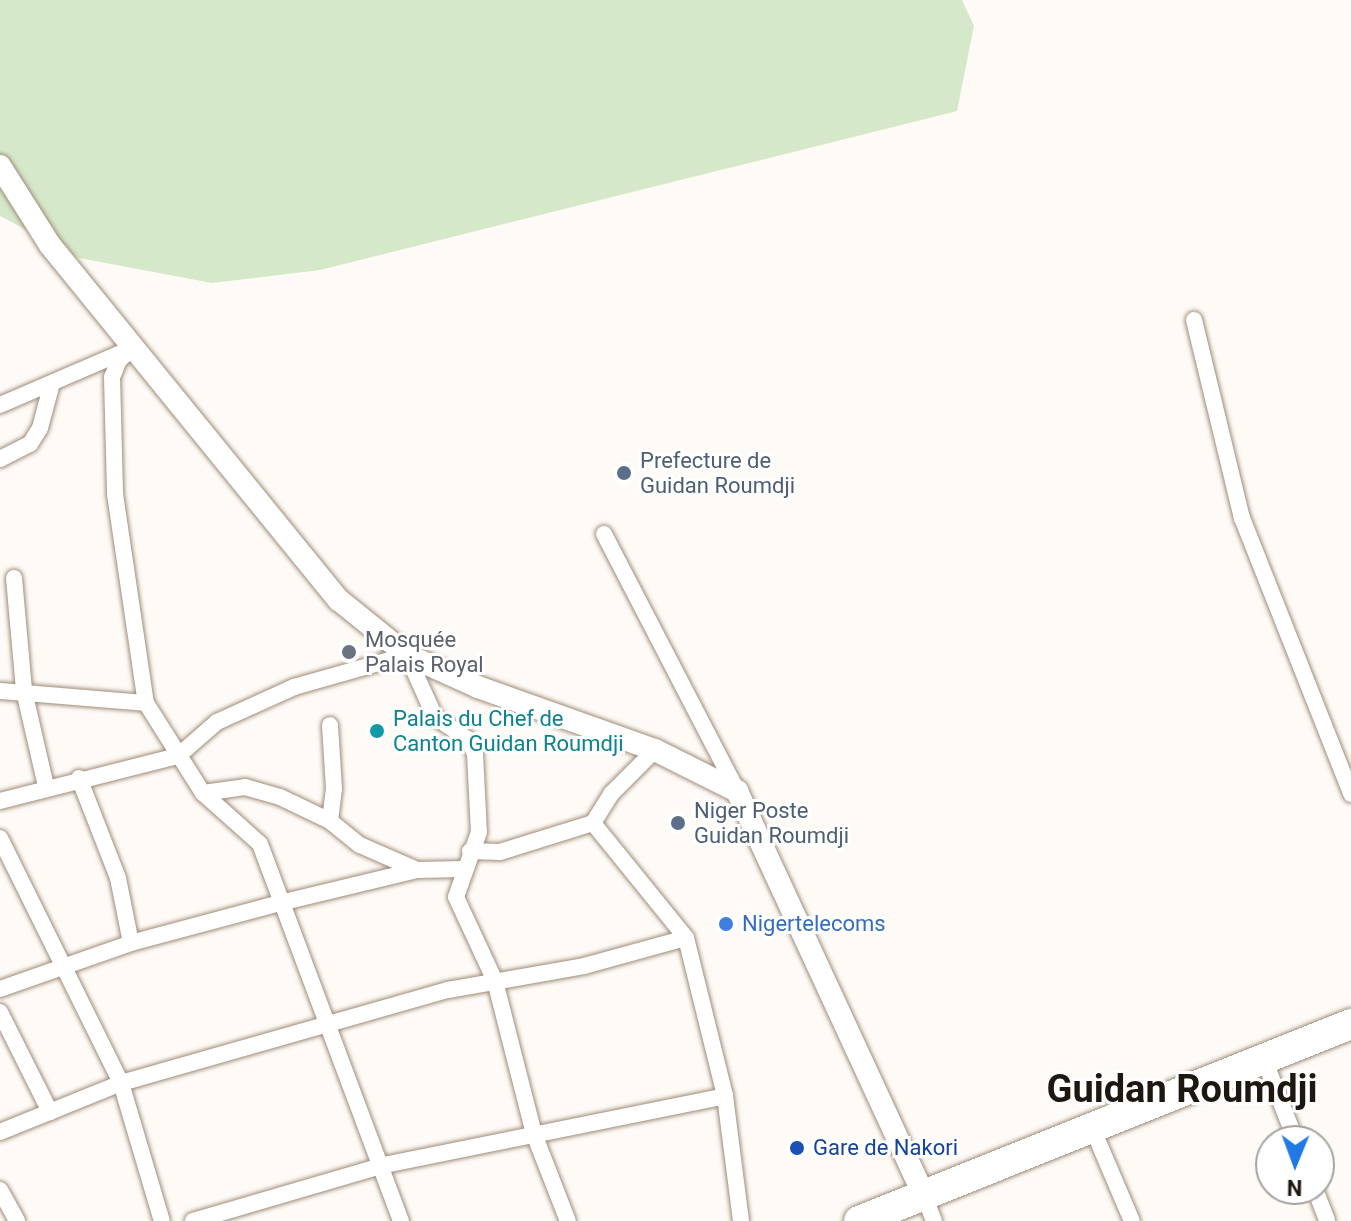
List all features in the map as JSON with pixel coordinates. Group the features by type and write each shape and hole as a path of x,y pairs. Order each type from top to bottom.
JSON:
{"highway":[{"path":"859,1221 929,1208 1091,1125 1351,1024"}],"street":[{"path":"0,166 50,245 339,600 407,655 478,687 655,750 737,791"},
{"path":"1194,320 1242,518 1351,794"},
{"path":"0,405 51,387 134,347"},
{"path":"134,347 119,360 112,377 115,494 146,703 203,793 260,844 326,1025 384,1165 401,1221"},
{"path":"0,459 30,444 40,428 51,387"},
{"path":"604,534 737,791 929,1208"},
{"path":"14,578 24,691 46,786"},
{"path":"0,801 46,786 178,756 217,722 294,687 407,655"},
{"path":"407,655 435,717 469,740 475,754 479,832 456,897 495,981 534,1134 568,1221"},
{"path":"0,691 146,703"},
{"path":"330,725 334,789 330,821"},
{"path":"470,851 500,852 593,823 611,794 655,750"},
{"path":"79,778 118,878 131,943"},
{"path":"203,793 245,787 280,797 330,821 360,845 417,870"},
{"path":"593,823 686,938 725,1096 741,1221"},
{"path":"0,838 66,964 121,1083 162,1221"},
{"path":"0,989 131,943 280,903 417,870 464,869"},
{"path":"0,1132 121,1083 326,1025 495,981 584,966 686,938"},
{"path":"0,1012 50,1112"},
{"path":"1264,1059 1290,1125"},
{"path":"193,1221 384,1165 725,1096"},
{"path":"1091,1125 1132,1221"},
{"path":"0,1190 17,1221"}],"green space":[{"path":"0,0 962,0 974,26 957,111 320,270 212,283 79,258 0,216"}],"place":[{"name":"Prefecture de Guidan Roumdji","path":"624,473"},
{"name":"Mosquée Palais Royal","path":"349,652"},
{"name":"Palais du Chef de Canton Guidan Roumdji","path":"377,731"},
{"name":"Niger Poste Guidan Roumdji","path":"678,823"},
{"name":"Nigertelecoms","path":"726,924"},
{"name":"Gare de Nakori","path":"797,1148"}],"district":[{"name":"Guidan Roumdji","path":"1182,1090"}]}
